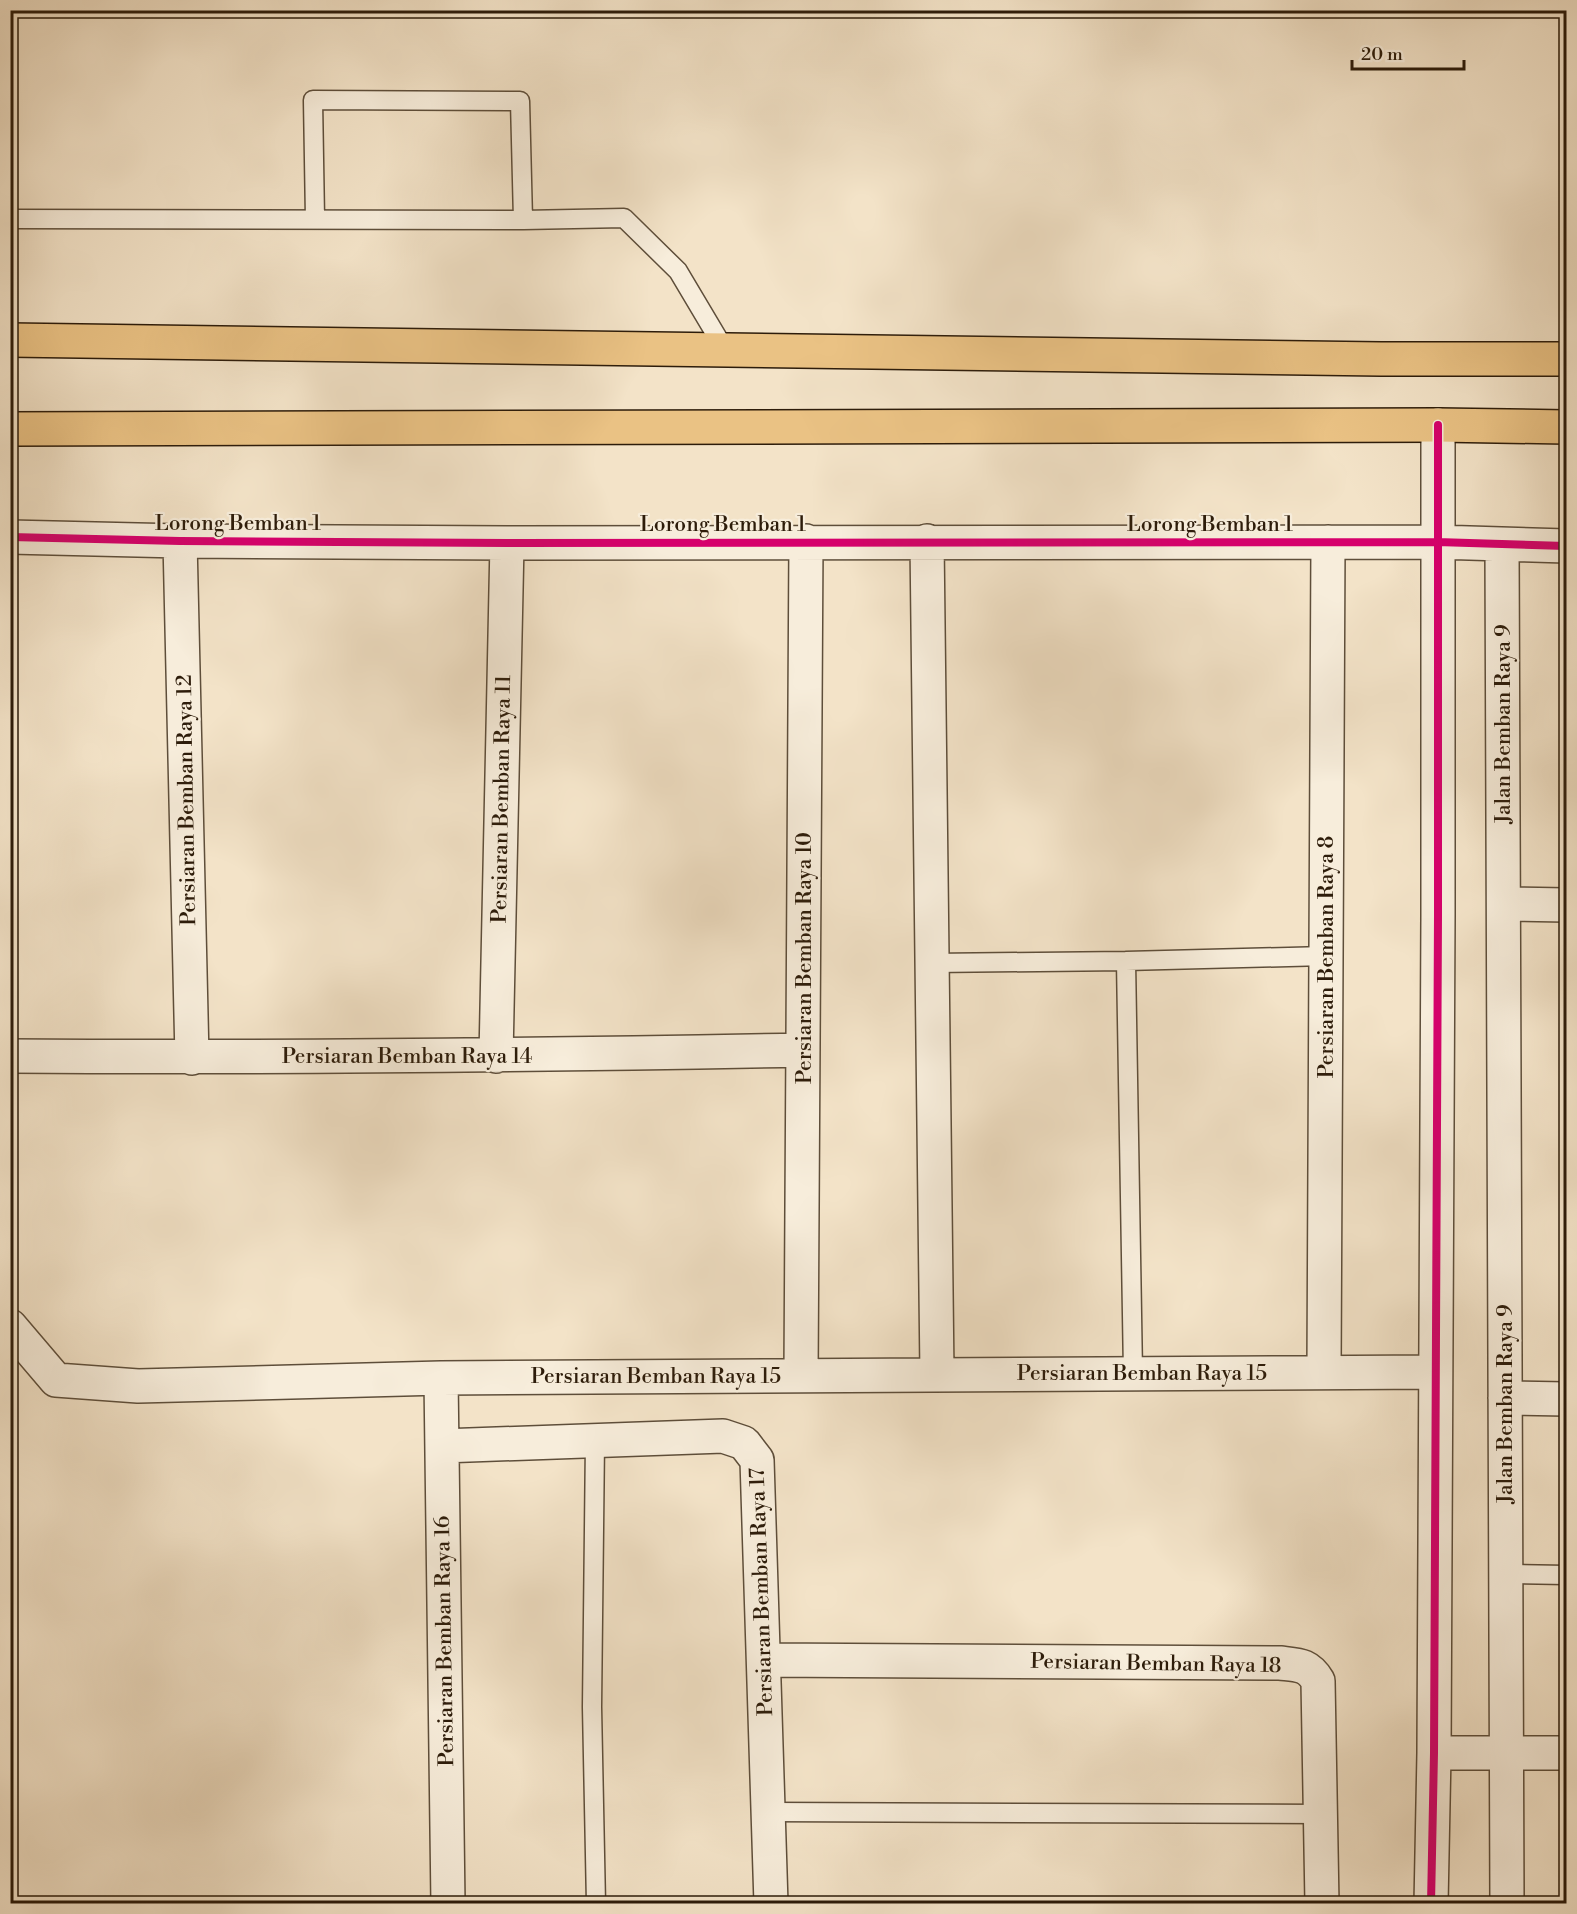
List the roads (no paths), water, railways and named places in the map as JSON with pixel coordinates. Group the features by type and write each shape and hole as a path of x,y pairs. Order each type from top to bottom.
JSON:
{"main road":[{"path":"10,340 1381,359 1566,359"},
{"path":"10,429 1438,425 1566,427"}],"street":[{"path":"1431,1904 1434,1754 1438,915 1438,425"},
{"name":"Lorong Bemban 1","path":"10,537 180,542 1437,542 1566,546"},
{"name":"Persiaran Bemban Raya 10","path":"801,1375 806,541"},
{"path":"927,541 937,1374"},
{"name":"Persiaran Bemban Raya 12","path":"180,542 192,1058"},
{"name":"Persiaran Bemban Raya 8","path":"1324,1371 1328,542"},
{"name":"Persiaran Bemban Raya 11","path":"496,1056 507,543"},
{"name":"Jalan Bemban Raya 9","path":"1503,545 1507,1904"},
{"path":"1504,904 1566,905"},
{"name":"Persiaran Bemban Raya 14","path":"10,1056 192,1058 496,1056 803,1050"},
{"name":"Persiaran Bemban Raya 15","path":"11,1327 56,1380 138,1386 441,1378 1435,1372"},
{"name":"Persiaran Bemban Raya 16","path":"441,1378 448,1904"},
{"path":"1505,1398 1566,1399"},
{"name":"Persiaran Bemban Raya 17","path":"442,1446 723,1436 744,1443 757,1460 771,1904"},
{"name":"Persiaran Bemban Raya 18","path":"764,1660 1280,1663 1302,1666 1312,1671 1318,1681 1322,1904"},
{"path":"1434,1754 1566,1753"}],"lane":[{"path":"315,219 313,100 336,100 520,101 523,220"},
{"path":"10,219 523,220 624,218 678,272 725,350"},
{"path":"932,963 1326,957"},
{"path":"1126,961 1133,1373"},
{"path":"595,1440 592,1707 596,1904"},
{"path":"1506,1574 1566,1575"},
{"path":"768,1812 1321,1814"}]}
